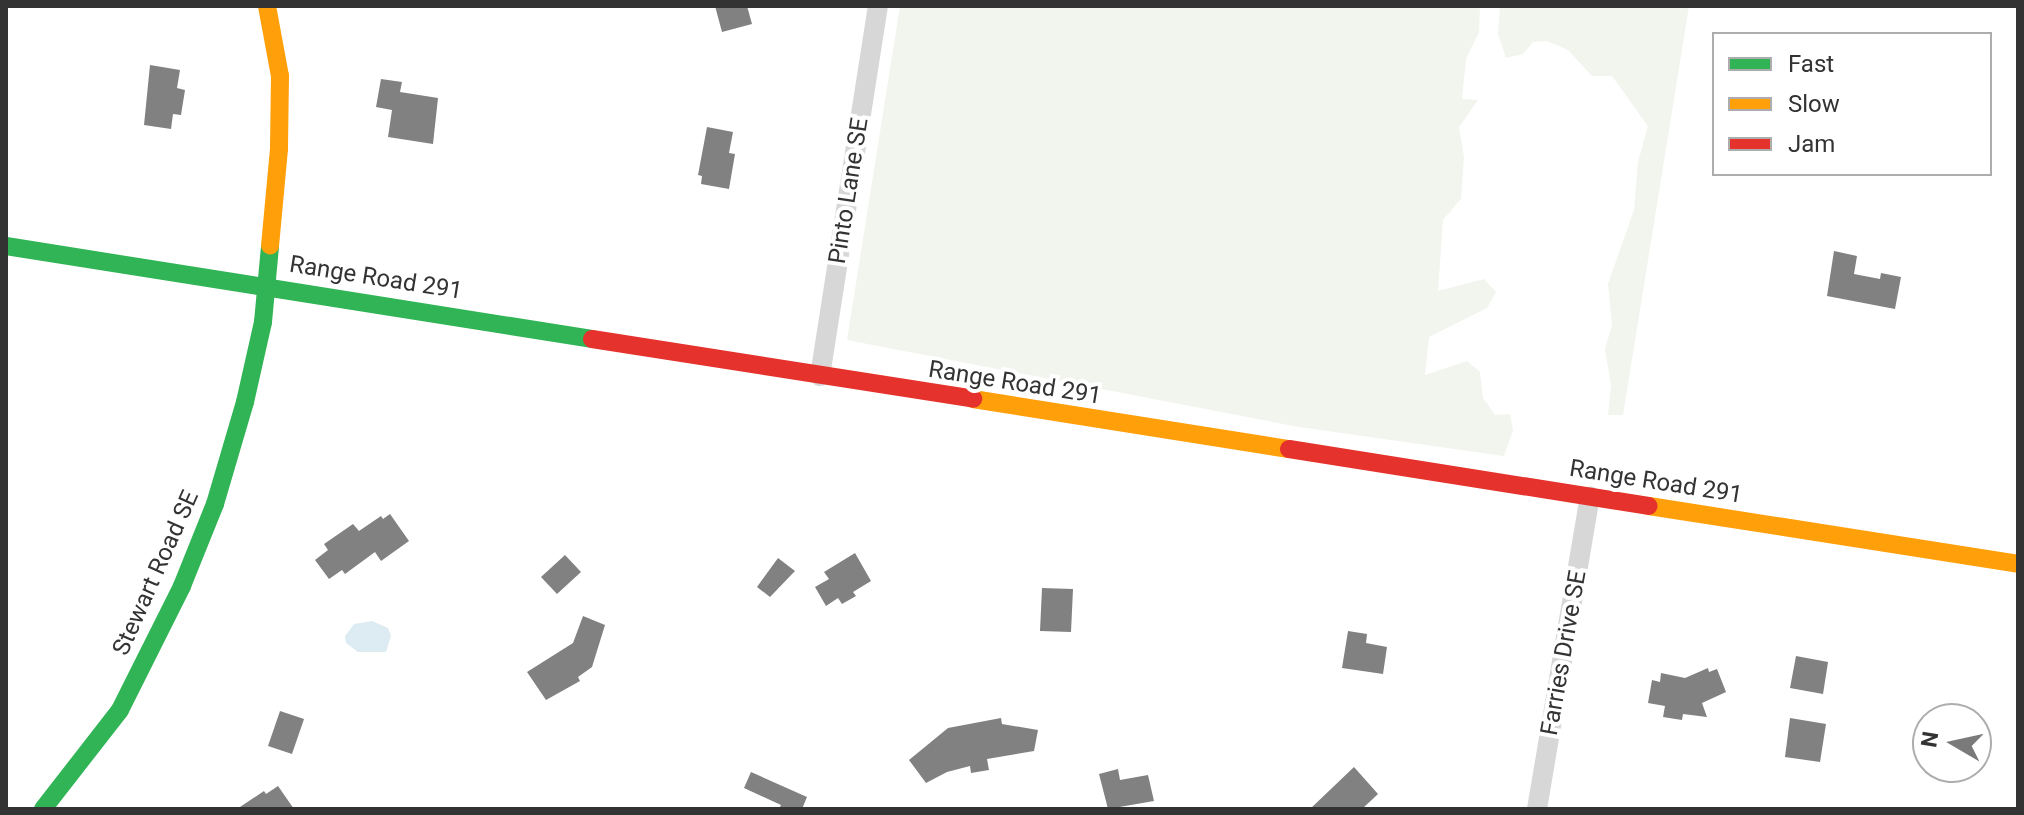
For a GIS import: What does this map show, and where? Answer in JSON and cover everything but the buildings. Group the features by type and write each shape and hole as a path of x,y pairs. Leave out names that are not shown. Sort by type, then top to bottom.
{"street":[{"name":"Stewart Road SE","path":"43,809 120,710 182,586 215,504 245,402 263,322 279,149 280,76 267,6"},
{"name":"Pinto Lane SE","path":"820,376 878,6"},
{"name":"Range Road 291","path":"6,246 265,284 820,376 2018,564"},
{"name":"Farries Drive SE","path":"1537,809 1590,496"}],"shaded area":[{"path":"900,6 1480,6 1479,32 1466,59 1462,99 1478,100 1459,127 1464,157 1461,199 1443,220 1438,291 1484,279 1496,292 1487,308 1429,337 1425,375 1467,361 1480,372 1483,398 1495,415 1510,414 1513,430 1504,456 1299,427 847,340"},
{"path":"1500,6 1689,6 1623,415 1608,415 1611,385 1605,349 1612,325 1608,284 1634,210 1638,162 1648,126 1612,76 1592,76 1568,50 1547,41 1533,42 1523,54 1506,58 1498,34"},
{"path":"372,621 388,628 391,636 386,652 358,652 346,643 345,636 354,624"}],"traffic: fast":[{"path":"6,246 592,339"},
{"path":"43,809 120,710 182,586 215,504 245,402 263,322 270,246"}],"traffic: slow":[{"path":"267,6 280,76 279,149 270,246"},
{"path":"973,399 1289,449"},
{"path":"1649,506 2018,564"}],"traffic: jam":[{"path":"592,339 973,399"},
{"path":"1289,449 1649,506"}]}
